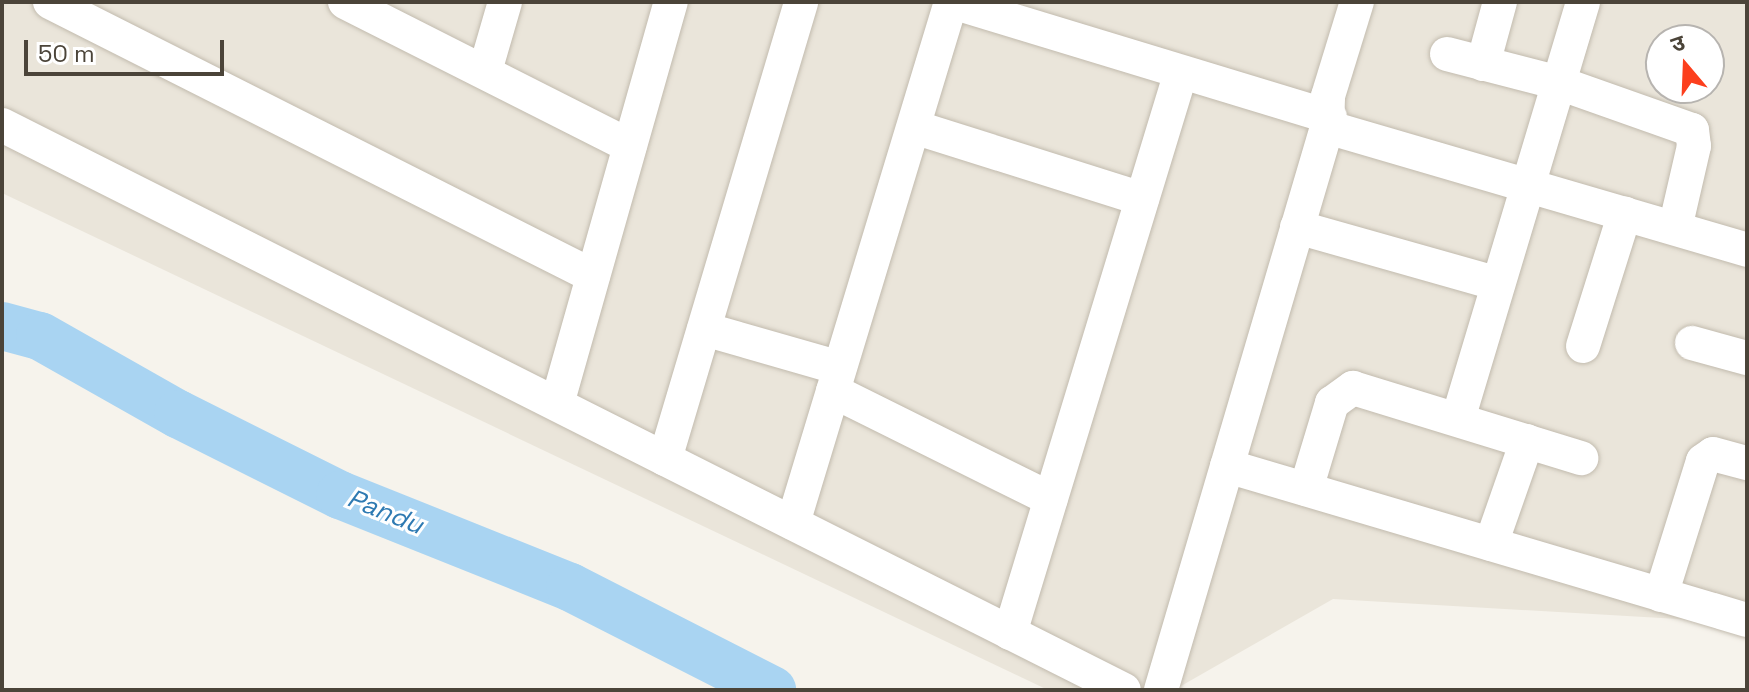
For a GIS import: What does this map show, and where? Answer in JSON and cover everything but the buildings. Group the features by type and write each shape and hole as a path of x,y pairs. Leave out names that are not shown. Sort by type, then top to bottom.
{"street":[{"path":"50,2 593,276"},
{"path":"345,2 630,146"},
{"path":"485,71 505,2"},
{"path":"557,404 671,2"},
{"path":"665,459 801,2"},
{"path":"793,523 952,2 1181,72 1529,185 1747,250"},
{"path":"1161,690 1328,122 1328,96 1357,2"},
{"path":"1328,122 1343,105 1376,2"},
{"path":"1483,64 1500,2"},
{"path":"1458,419 1583,2"},
{"path":"1447,54 1559,83 1692,130 1694,146 1675,228"},
{"path":"1010,633 1181,72"},
{"path":"2,125 1124,690"},
{"path":"914,127 1142,199"},
{"path":"1583,346 1625,213"},
{"path":"1297,227 1498,284"},
{"path":"704,329 837,380 1051,499"},
{"path":"1692,343 1747,358"},
{"path":"1306,489 1332,403 1341,393 1367,389 1581,458"},
{"path":"1491,544 1527,441"},
{"path":"1661,595 1703,461 1713,454 1747,463"},
{"path":"1227,466 1747,620"}],"shaded area":[{"path":"2,2 1747,2 1747,623 1333,599 1174,690 1048,690 2,193"}],"waterway":[{"name":"Pandu","path":"2,326 40,336 178,414 340,495 570,587 772,690"}]}
